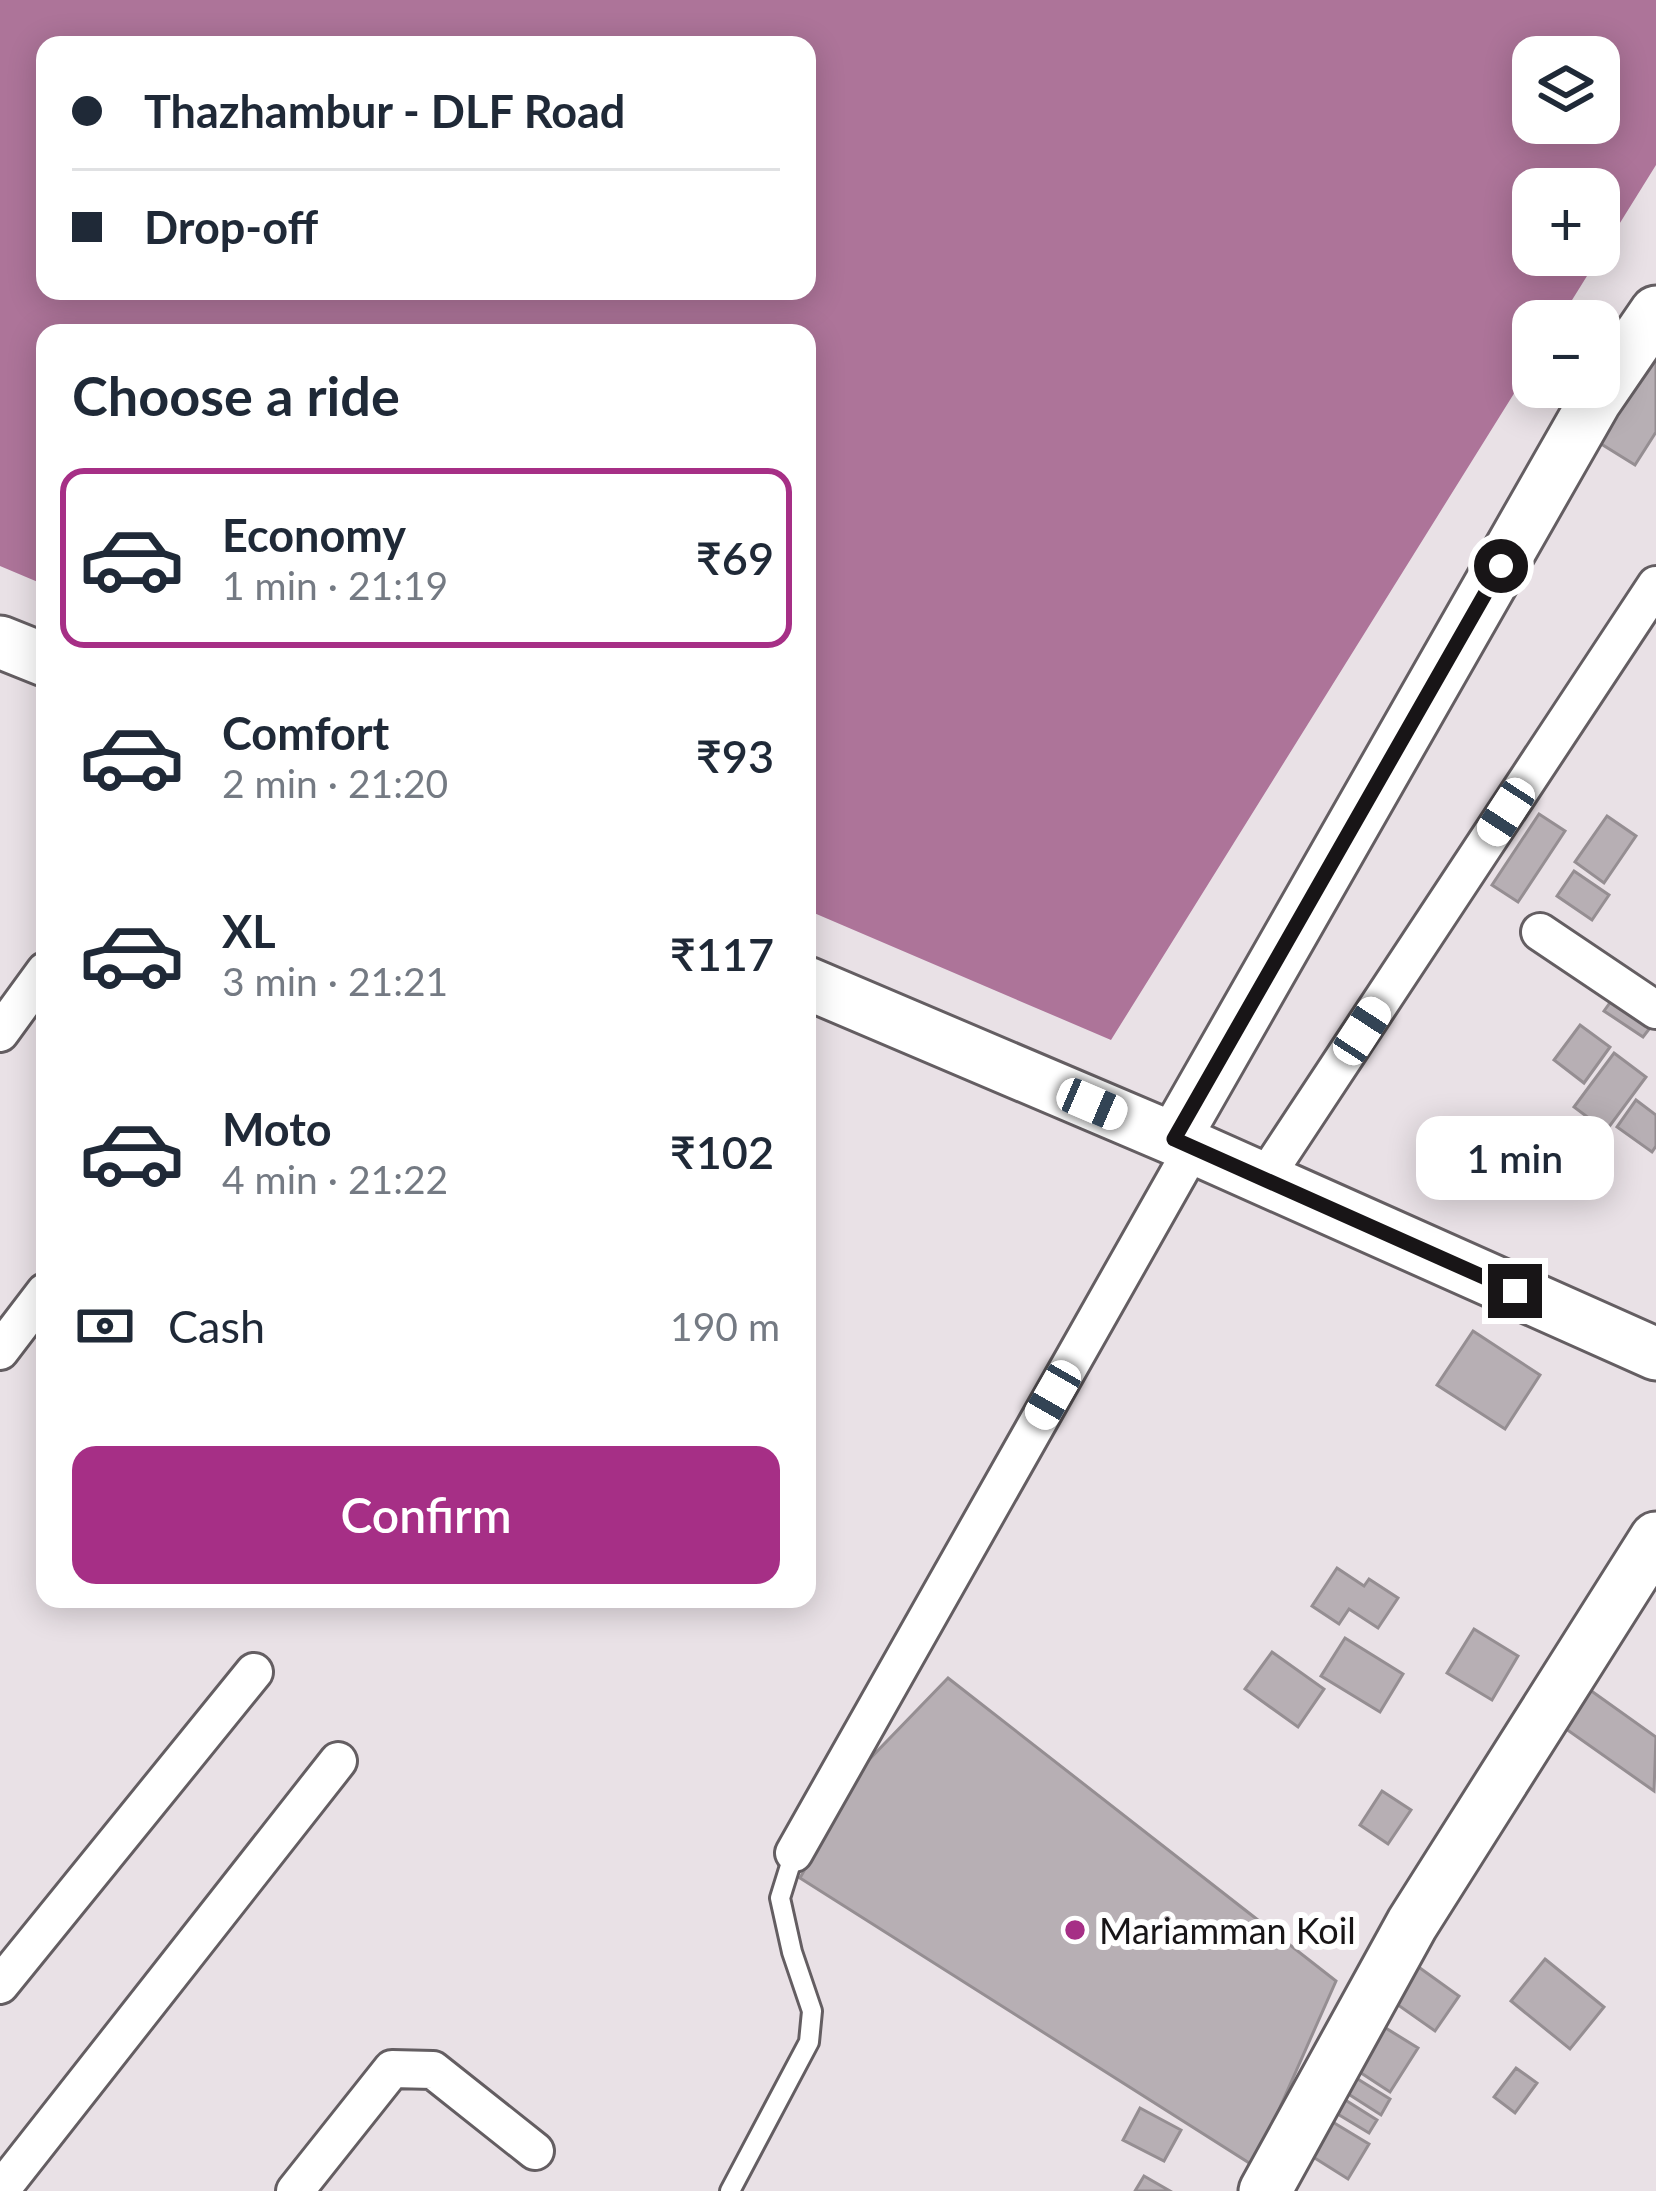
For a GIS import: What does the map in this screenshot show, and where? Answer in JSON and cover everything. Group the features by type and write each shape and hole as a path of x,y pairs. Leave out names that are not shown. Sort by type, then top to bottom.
{"street":[{"path":"794,1853 1595,401 1656,312"},
{"path":"1264,1179 1656,585"},
{"path":"0,642 36,656"},
{"path":"1540,932 1656,1010"},
{"path":"0,1033 36,983"},
{"path":"816,987 1651,1341"},
{"path":"0,1351 36,1304"},
{"path":"1265,2191 1412,1924 1656,1538"},
{"path":"6,1964 254,1672"},
{"path":"0,2191 338,1761"},
{"path":"295,2191 392,2069 433,2070 535,2151"}],"lane":[{"path":"730,2191 809,2042 812,2011 780,1898 794,1853"}],"shaded area":[{"path":"0,0 1656,0 1656,165 1620,223 1620,168 1512,168 1512,276 1587,276 1572,300 1512,300 1512,397 1111,1040 816,914 816,324 36,324 36,581 0,566"}],"building":[{"path":"1656,353 1656,432 1635,465 1598,442"},
{"path":"1539,814 1565,831 1518,902 1492,885"},
{"path":"1607,816 1636,836 1604,883 1575,862"},
{"path":"1574,871 1609,895 1592,920 1557,896"},
{"path":"1614,997 1653,1024 1643,1037 1604,1011"},
{"path":"1580,1025 1610,1047 1584,1083 1554,1060"},
{"path":"1614,1053 1646,1077 1606,1131 1574,1107"},
{"path":"1636,1100 1656,1115 1652,1152 1617,1127"},
{"path":"1473,1331 1540,1375 1505,1429 1437,1385"},
{"path":"1337,1568 1364,1586 1369,1579 1398,1598 1378,1628 1349,1609 1339,1624 1312,1606"},
{"path":"1474,1629 1518,1656 1492,1700 1447,1673"},
{"path":"1345,1638 1403,1674 1380,1712 1321,1676"},
{"path":"1272,1652 1324,1689 1298,1727 1245,1689"},
{"name":"Mariamman Koil","path":"948,1678 1336,1981 1254,2166 800,1878 860,1769"},
{"path":"1576,1680 1656,1737 1654,1791 1549,1717"},
{"path":"1382,1791 1411,1810 1388,1844 1360,1825"},
{"path":"1406,1958 1459,1996 1435,2031 1381,1993"},
{"path":"1545,1959 1604,2007 1570,2049 1511,2001"},
{"path":"1376,2022 1418,2048 1390,2092 1349,2065"},
{"path":"1516,2068 1537,2083 1515,2113 1494,2097"},
{"path":"1348,2073 1390,2099 1381,2115 1339,2088"},
{"path":"1339,2096 1377,2120 1369,2133 1331,2110"},
{"path":"1140,2108 1181,2130 1164,2161 1123,2140"},
{"path":"1331,2121 1369,2144 1348,2179 1310,2155"},
{"path":"1144,2176 1170,2191 1135,2191"}],"place":[{"name":"Mariamman Koil","path":"1075,1930"}],"route":[{"path":"1501,566 1174,1139 1515,1291"}]}
